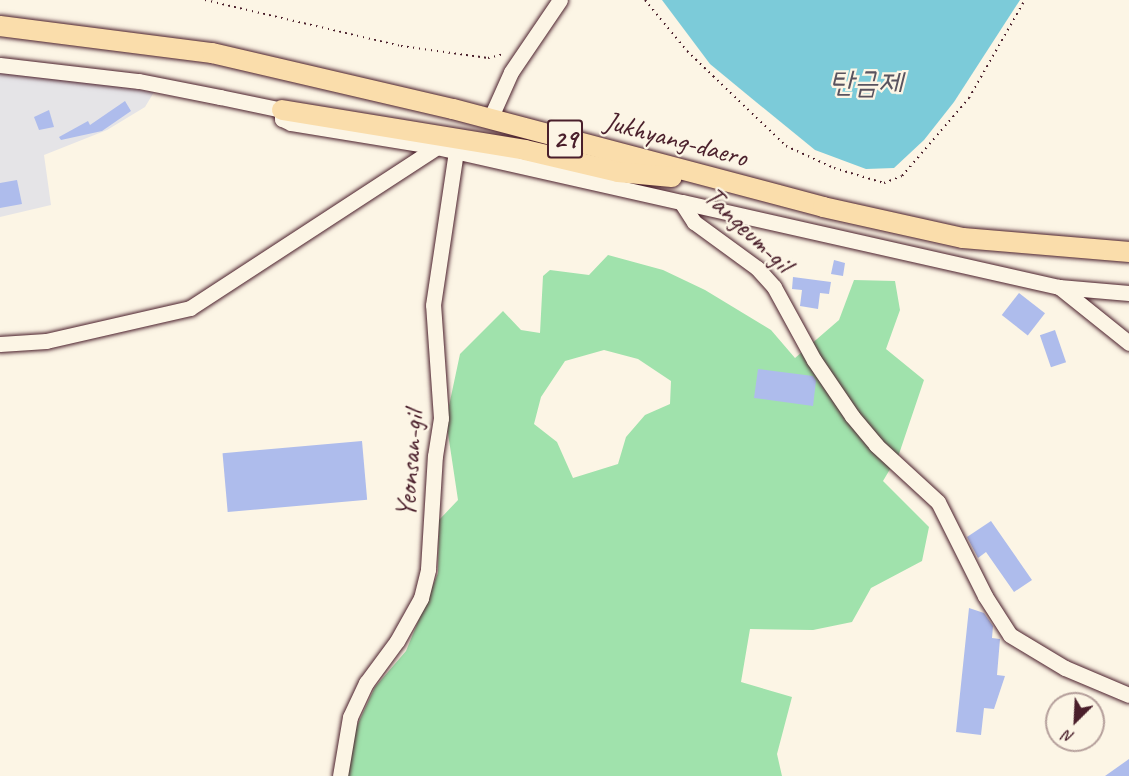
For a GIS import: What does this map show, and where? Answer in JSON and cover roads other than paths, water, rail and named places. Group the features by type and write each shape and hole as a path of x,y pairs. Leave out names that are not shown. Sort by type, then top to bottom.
{"main road":[{"name":"Jukhyang-daero","path":"0,26 212,53 490,119 731,183 963,238 1129,252"},
{"path":"282,110 457,145 618,172 731,183"}],"street":[{"path":"490,119 511,72 560,0"},
{"path":"0,65 139,81 282,110 282,119 291,123 437,147 457,145 681,201"},
{"name":"Yeonsan-gil","path":"340,776 350,717 366,683 397,641 421,598 428,569 435,456 441,418 433,305 457,145"},
{"path":"0,344 46,341 190,308 437,147"},
{"name":"Tangeum-gil","path":"681,201 1059,287 1129,342"},
{"name":"Tangeum-gil","path":"681,201 694,222 757,268 774,287 814,360 852,416 876,445 938,502 985,596 1010,635 1065,668 1129,695"},
{"path":"1059,287 1129,294"}],"water":[{"name":"탄금제","path":"662,0 1020,0 954,102 924,140 894,168 866,169 815,150 710,64"}]}
